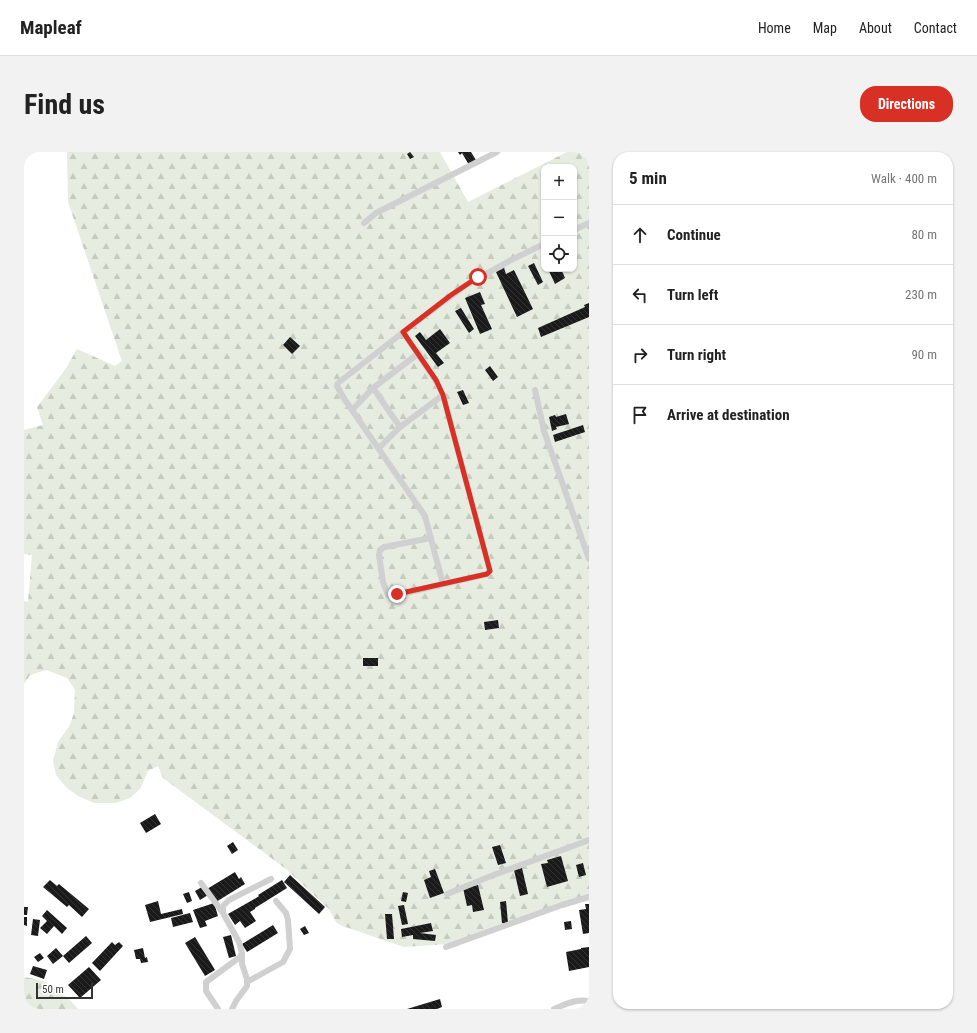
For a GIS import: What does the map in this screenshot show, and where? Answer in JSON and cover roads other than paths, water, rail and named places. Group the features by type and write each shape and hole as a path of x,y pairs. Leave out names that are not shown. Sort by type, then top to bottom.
{"street":[{"path":"364,223 376,213 497,152"},
{"path":"577,229 589,223"},
{"path":"443,584 425,516 338,389 338,383 451,295 478,277 541,246"},
{"path":"403,332 419,353 436,380 443,395 490,571 487,574 390,596 388,595 379,555 380,550 384,547 431,538"},
{"path":"352,410 373,388 419,353"},
{"path":"373,388 400,427"},
{"path":"535,390 544,431 589,559"},
{"path":"379,448 400,427 443,395"},
{"path":"447,894 589,840"},
{"path":"223,913 223,906 229,900 271,880"},
{"path":"201,883 223,913 238,942 242,955 242,964 247,982 243,993 236,1001 232,1009"},
{"path":"446,947 562,905 589,897"},
{"path":"247,982 283,962 290,949 288,920 286,913 276,901"},
{"path":"218,1009 206,991 206,982 242,955"},
{"path":"554,1009 572,1001 589,1001"}]}
